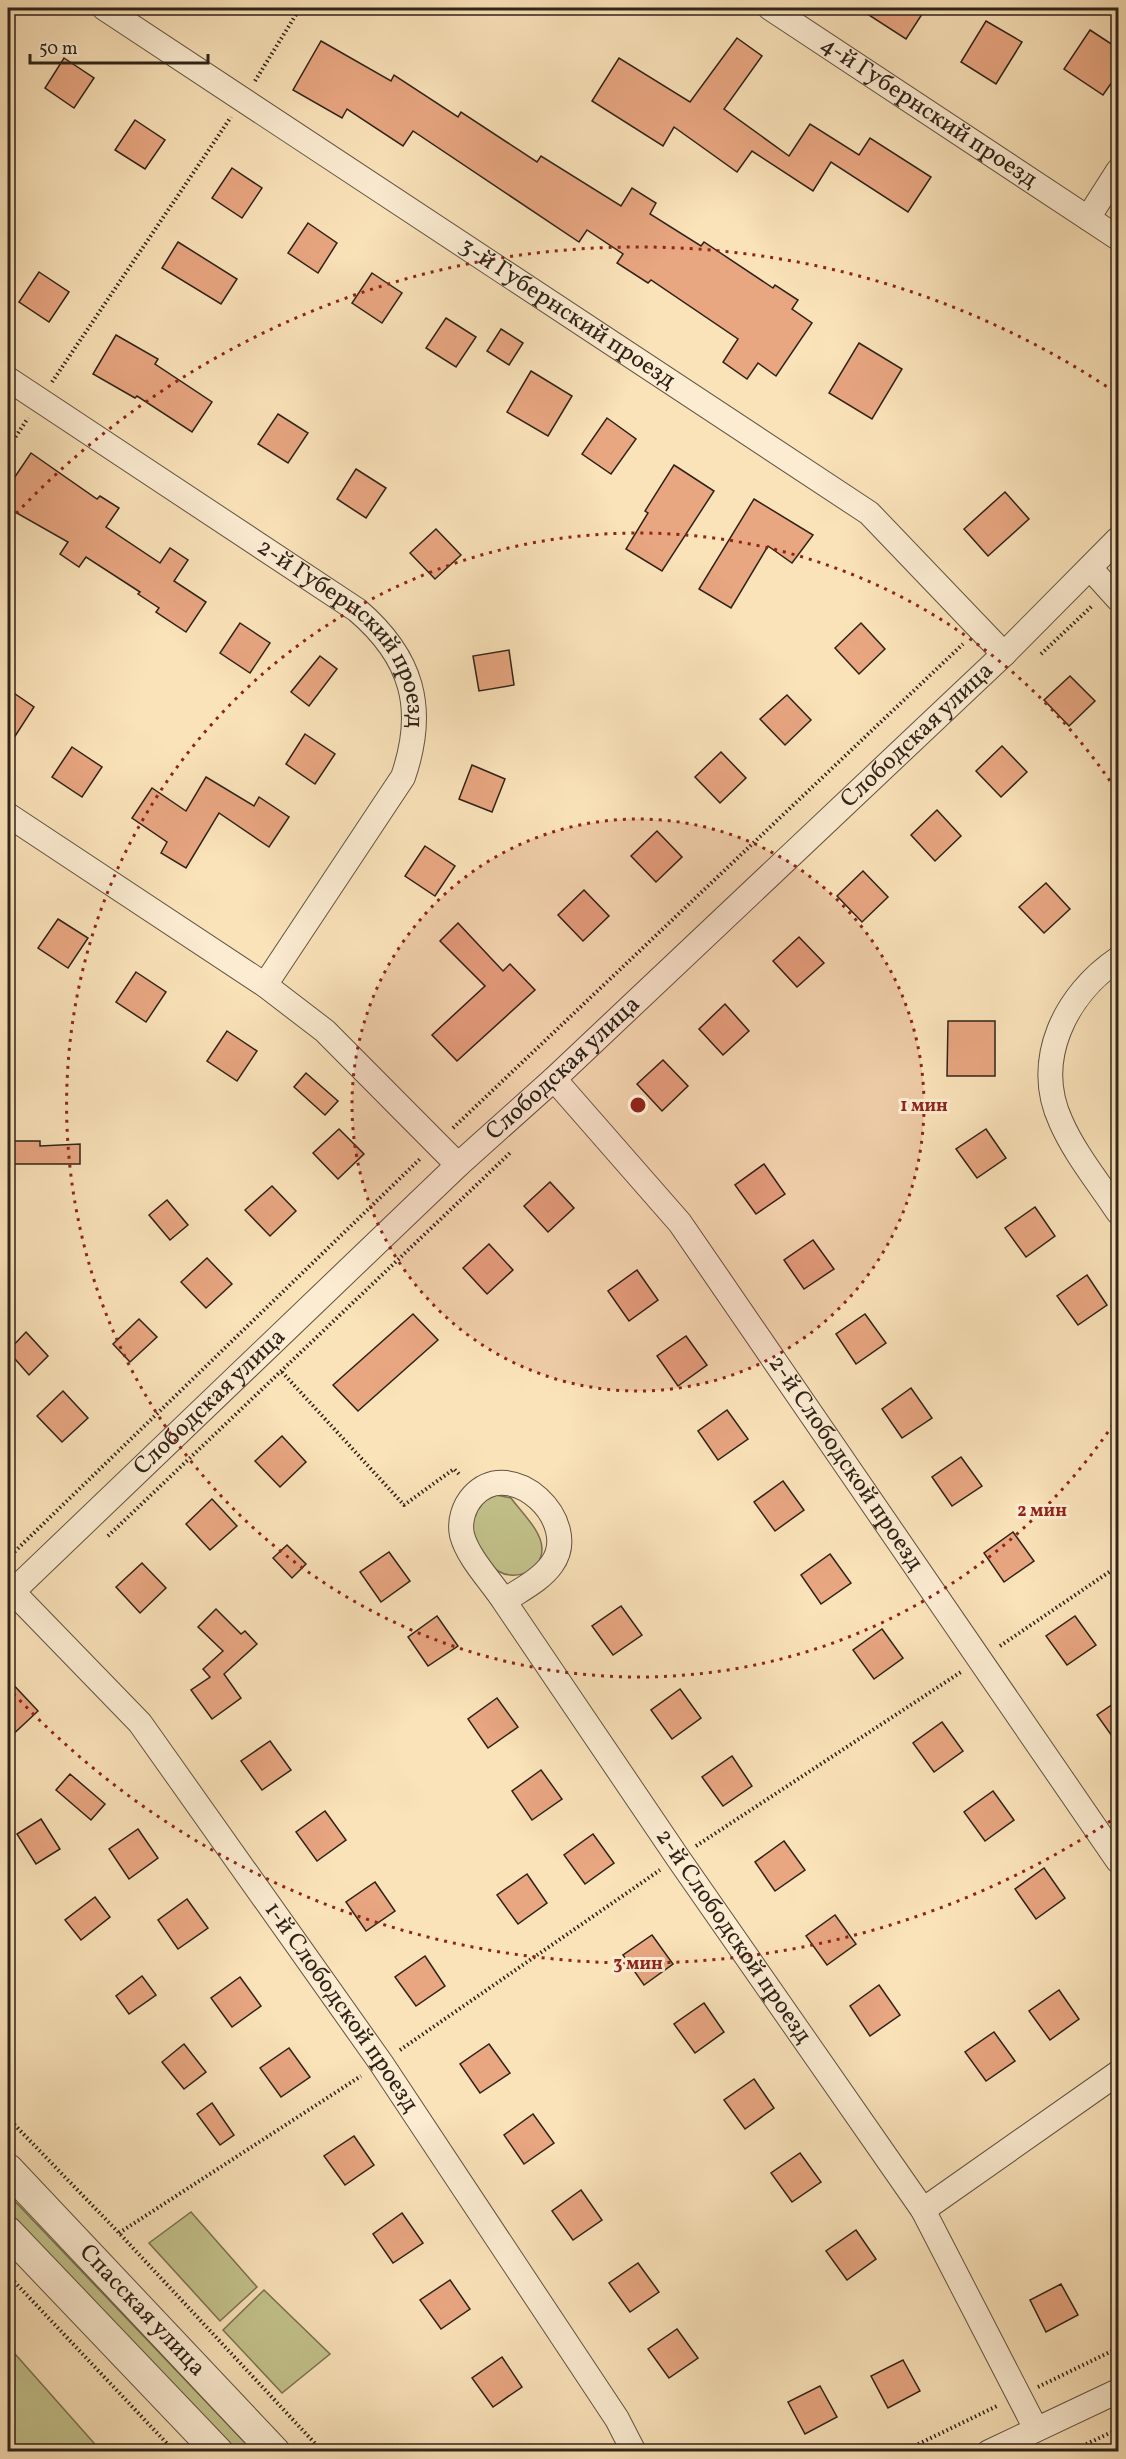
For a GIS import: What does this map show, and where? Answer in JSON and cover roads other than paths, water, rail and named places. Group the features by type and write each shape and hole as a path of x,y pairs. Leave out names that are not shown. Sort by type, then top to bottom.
{"street":[{"name":"3-й Губернский проезд","path":"104,8 869,513 1004,654"},
{"name":"4-й Губернский проезд","path":"770,8 1119,238"},
{"path":"1088,218 1119,171"},
{"name":"2-й Губернский проезд","path":"8,380 357,610 378,628 394,649 406,673 413,699 415,725 412,752 403,777 265,985"},
{"name":"Слободская улица","path":"10,1594 458,1165 554,1079 1004,654 1119,539"},
{"path":"1090,568 1119,599"},
{"path":"8,815 265,985 326,1031 458,1165"},
{"path":"1119,958 1102,969 1078,993 1061,1022 1052,1054 1051,1088 1060,1121 1119,1212"},
{"name":"2-й Слободской проезд","path":"554,1079 680,1223 1119,1861"},
{"name":"2-й Слободской проезд","path":"504,1601 542,1575 553,1563 559,1547 558,1530 538,1499 526,1488 510,1482 494,1483 478,1490 467,1502 462,1518 462,1535 469,1550 678,1858 923,2210 1036,2428"},
{"name":"1-й Слободской проезд","path":"10,1594 140,1723 381,2063 617,2419 634,2451"},
{"path":"923,2210 1119,2073"},
{"name":"Спасская улица","path":"8,2169 275,2451"},
{"name":"Спасская улица","path":"8,2232 218,2451"},
{"path":"989,2451 1119,2391"}]}
